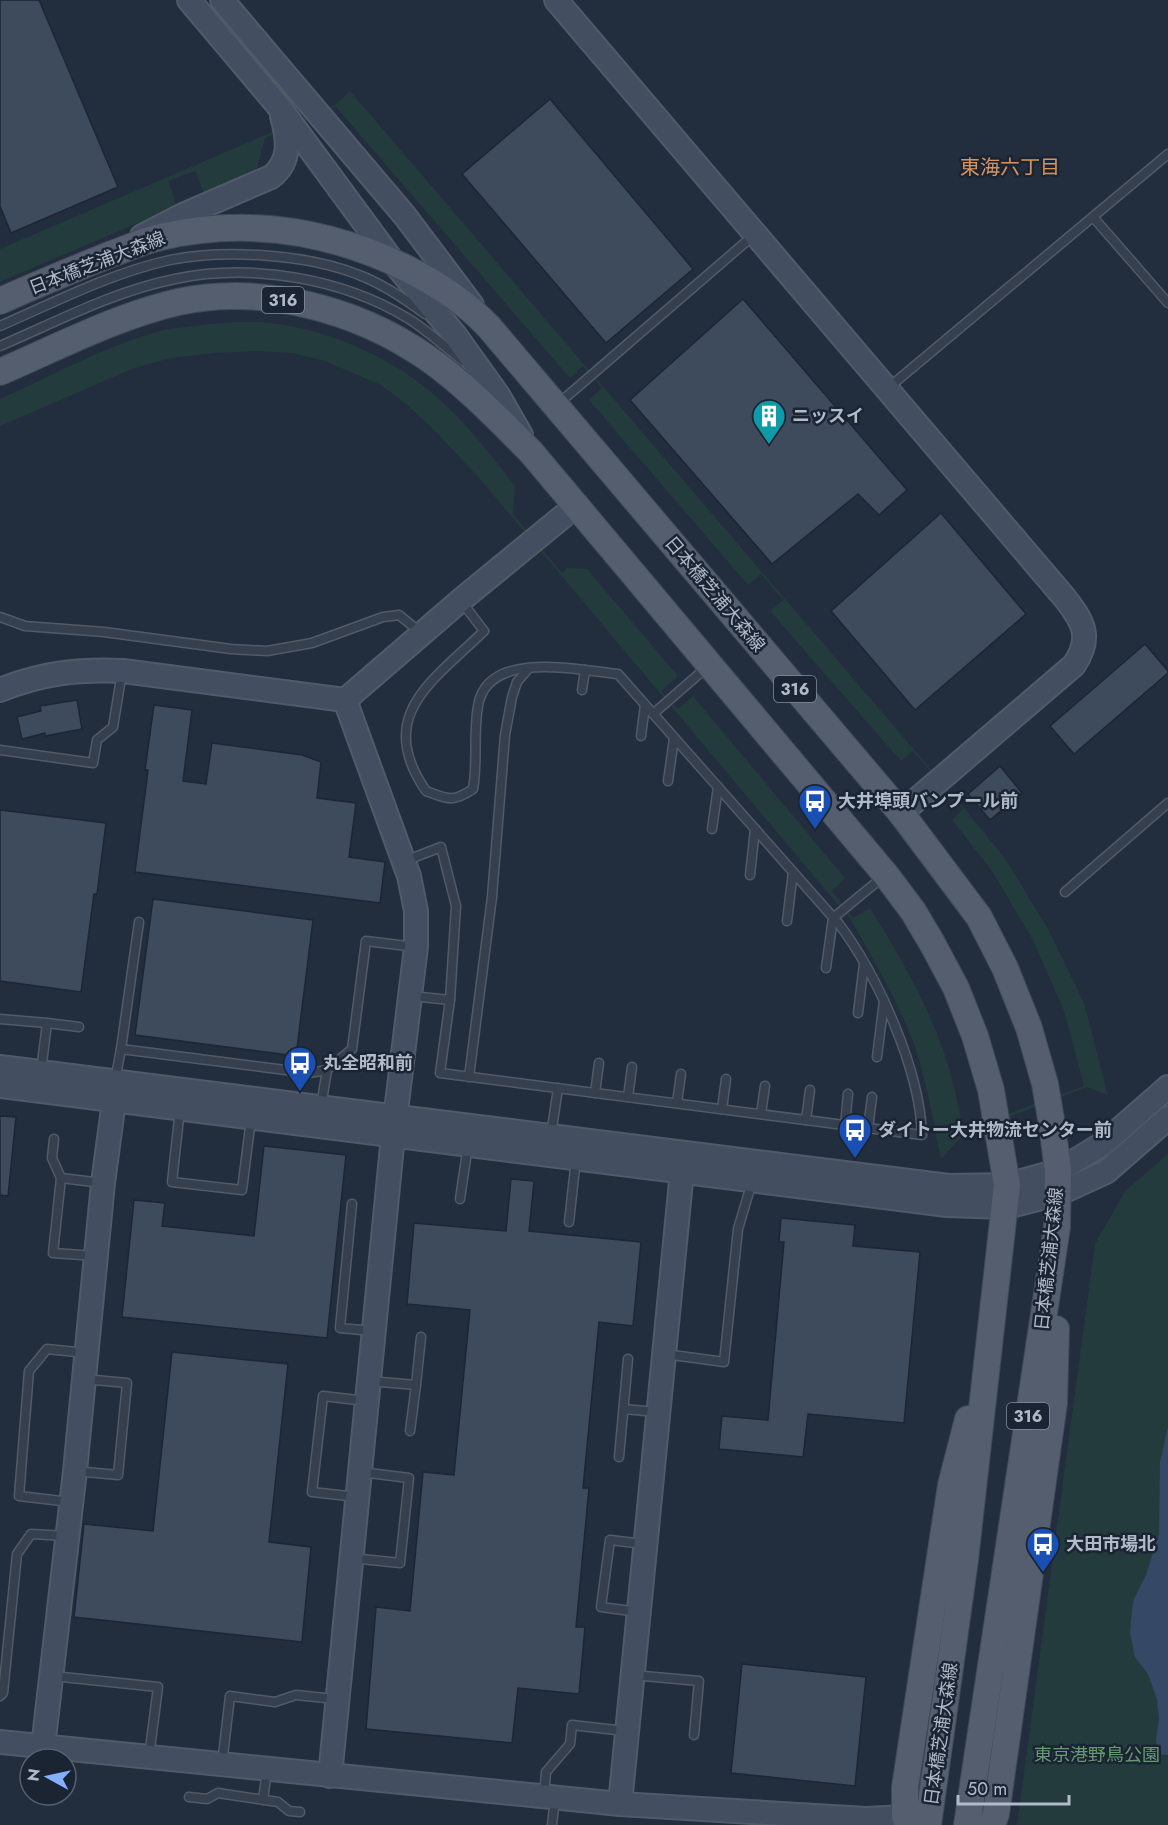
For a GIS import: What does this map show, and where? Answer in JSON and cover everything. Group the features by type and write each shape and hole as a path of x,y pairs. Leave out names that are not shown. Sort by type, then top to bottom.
{"main road":[{"name":"日本橋芝浦大森線","path":"0,301 76,268 158,237 206,229 243,227 279,229 327,237 394,263 459,298 489,327 901,813 978,917 1005,968 1029,1028 1045,1084 1058,1182 1052,1266 966,1825"},
{"name":"日本橋芝浦大森線","path":"0,372 140,313 179,302 219,297 266,298 302,303 351,318 386,334 426,357 484,405 531,452 886,874 913,911 956,988 975,1036 991,1090 1006,1196 965,1560 914,1822"},
{"path":"995,1821 1054,1402 1056,1309 1052,1266"},
{"path":"914,1822 904,1789 951,1485 992,1320"}],"street":[{"path":"189,0 280,108 394,263 455,335 498,395 531,452"},
{"path":"222,0 405,216 489,327"},
{"path":"556,0 1078,615 1084,628 1085,641 1082,653 1074,665 901,813"},
{"path":"76,268 183,215 271,177 279,171 287,152 288,137 280,108"},
{"path":"0,690 22,681 54,673 86,669 123,671 345,700 461,600 577,505"},
{"path":"330,1776 394,1126 417,947 417,911 404,861 345,700"},
{"path":"0,1066 41,1072 180,1109 251,1118 552,1135 949,1186 1006,1196"},
{"path":"0,1086 114,1091 321,1107 468,1145 946,1205 1006,1196 1106,1172 1168,1118"},
{"path":"1058,1182 1168,1087"},
{"path":"0,1742 43,1747 75,1471 114,1091"},
{"path":"620,1804 682,1171"},
{"path":"78,1751 620,1804 847,1822 866,1820 914,1822"}],"lane":[{"path":"887,389 1168,154"},
{"path":"1093,217 1168,303"},
{"path":"555,406 755,234"},
{"path":"0,326 117,277 171,260 216,255 269,255 311,261 356,273 396,294 455,335"},
{"path":"0,346 132,291 175,279 218,274 268,274 307,280 350,291 387,308 410,320 483,375"},
{"path":"404,861 441,847 456,906 450,1000 440,1073 922,1135 922,1121 911,1075 884,1001 851,941 618,674 548,667 504,672 484,688 478,702 476,771 473,789 459,798 447,799 426,791 408,759 404,736 409,714 422,690 484,631 461,600"},
{"path":"0,617 25,626 104,632 231,649 267,651 312,643 383,617 399,615 422,634"},
{"path":"653,714 711,665"},
{"path":"470,1077 492,897 505,735 517,682 529,668"},
{"path":"582,690 585,670"},
{"path":"0,750 93,763 97,740 113,727 123,671"},
{"path":"641,736 645,705"},
{"path":"668,781 674,738"},
{"path":"712,829 718,787"},
{"path":"1065,892 1168,803"},
{"path":"750,875 755,829"},
{"path":"787,921 793,872"},
{"path":"826,968 833,918 886,874"},
{"path":"114,1091 139,922"},
{"path":"121,1049 309,1073 327,1070 352,1049 366,941 417,947"},
{"path":"858,1013 864,963"},
{"path":"410,996 450,1000"},
{"path":"877,1057 884,1001"},
{"path":"0,1019 79,1027"},
{"path":"41,1072 47,1023"},
{"path":"595,1093 599,1063"},
{"path":"628,1097 632,1067"},
{"path":"321,1107 327,1070"},
{"path":"677,1103 681,1074"},
{"path":"722,1109 726,1079"},
{"path":"761,1114 765,1086"},
{"path":"552,1135 558,1088"},
{"path":"806,1120 810,1090"},
{"path":"845,1125 848,1094"},
{"path":"868,1128 872,1097"},
{"path":"180,1109 172,1182 242,1190 251,1118"},
{"path":"54,1139 52,1158 61,1178 53,1253 96,1256"},
{"path":"460,1199 468,1145"},
{"path":"569,1222 576,1158"},
{"path":"61,1178 103,1183"},
{"path":"664,1354 724,1362 738,1229 753,1180"},
{"path":"352,1204 340,1328 374,1331"},
{"path":"410,1431 421,1337"},
{"path":"71,1502 19,1496 29,1371 47,1349 86,1353"},
{"path":"619,1457 628,1359"},
{"path":"75,1471 118,1475 126,1395 127,1383 83,1379"},
{"path":"358,1497 312,1492 323,1396 416,1385"},
{"path":"624,1409 658,1412"},
{"path":"352,1558 400,1563 409,1478 360,1472"},
{"path":"0,1696 3,1693 17,1554 31,1534 67,1536"},
{"path":"639,1612 601,1607 609,1539 645,1544"},
{"path":"632,1675 699,1681 694,1735"},
{"path":"52,1676 158,1687 149,1758"},
{"path":"222,1765 230,1696 275,1702 296,1695 338,1699"},
{"path":"552,1825 546,1772 570,1744 572,1725 627,1731"},
{"path":"263,1800 267,1770"},
{"path":"189,1797 207,1800 218,1793 278,1802 289,1811 300,1812"}],"green space":[{"path":"350,91 964,808 1006,860 1048,929 1084,1003 1108,1095 1087,1087 964,1134 941,1159 926,1088 909,1031 894,998 851,920 480,479 433,429 381,385 325,361 293,353 257,351 215,353 170,358 132,369 0,426 0,399 122,344 176,328 243,322 283,325 332,337 356,346 401,370 422,384 450,410 498,463 515,486 513,514 562,573 567,568 587,569 678,676 661,691 678,709 693,696 845,878 832,891 853,918 870,908 904,966 934,1026 951,1076 963,1130 1084,1086 1064,1011 1033,940 992,871 952,820 963,809 913,751 901,761 770,611 783,600 761,574 748,585 589,400 602,388 583,366 570,378 336,107 265,138 256,172 204,194 195,171 168,181 177,206 0,282 0,249 335,105"},
{"name":"東京港野鳥公園","path":"1168,1154 1168,1825 1017,1825 1095,1244 1125,1191"}],"water":[{"path":"1168,1427 1168,1755 1157,1754 1159,1718 1157,1700 1148,1674 1135,1657 1130,1633 1133,1601 1146,1575 1159,1534 1160,1462"}],"building":[{"path":"0,0 39,0 118,187 11,233 0,206"},
{"path":"550,99 693,269 606,343 462,174"},
{"name":"ニッスイ","path":"743,299 907,490 879,515 858,494 772,564 630,400"},
{"path":"941,513 1026,614 915,710 831,611"},
{"path":"1145,644 1168,673 1074,754 1050,726"},
{"path":"77,700 82,729 45,736 45,733 22,739 17,717 41,711 40,706"},
{"path":"154,705 192,710 183,781 206,784 212,743 302,755 321,762 317,798 356,803 349,857 385,862 380,903 135,872"},
{"path":"1000,766 1022,793 990,820 968,794"},
{"path":"0,810 106,823 81,992 0,981"},
{"path":"153,899 313,920 296,1056 135,1035"},
{"path":"0,1116 16,1117 8,1196 0,1195"},
{"path":"264,1146 346,1155 327,1338 122,1317 134,1200 165,1203 162,1226 254,1236"},
{"path":"511,1179 534,1181 529,1231 641,1242 633,1326 599,1322 583,1488 589,1488 576,1627 585,1627 579,1694 518,1688 512,1743 366,1729 376,1607 410,1611 423,1472 454,1475 470,1310 407,1304 414,1223 506,1231"},
{"path":"781,1218 855,1225 853,1246 920,1252 904,1423 808,1414 803,1457 719,1449 722,1416 768,1420 784,1242 779,1242"},
{"path":"172,1352 288,1364 269,1542 311,1547 302,1642 74,1617 84,1524 153,1531"},
{"path":"742,1664 866,1677 855,1786 731,1773"}],"place":[{"name":"ニッスイ","path":"769,445"},
{"name":"大井埠頭バンプール前","path":"815,830"},
{"name":"丸全昭和前","path":"300,1092"},
{"name":"ダイトー大井物流センター前","path":"855,1159"},
{"name":"大田市場北","path":"1043,1573"}],"district":[{"name":"東海六丁目","path":"1010,167"}]}
